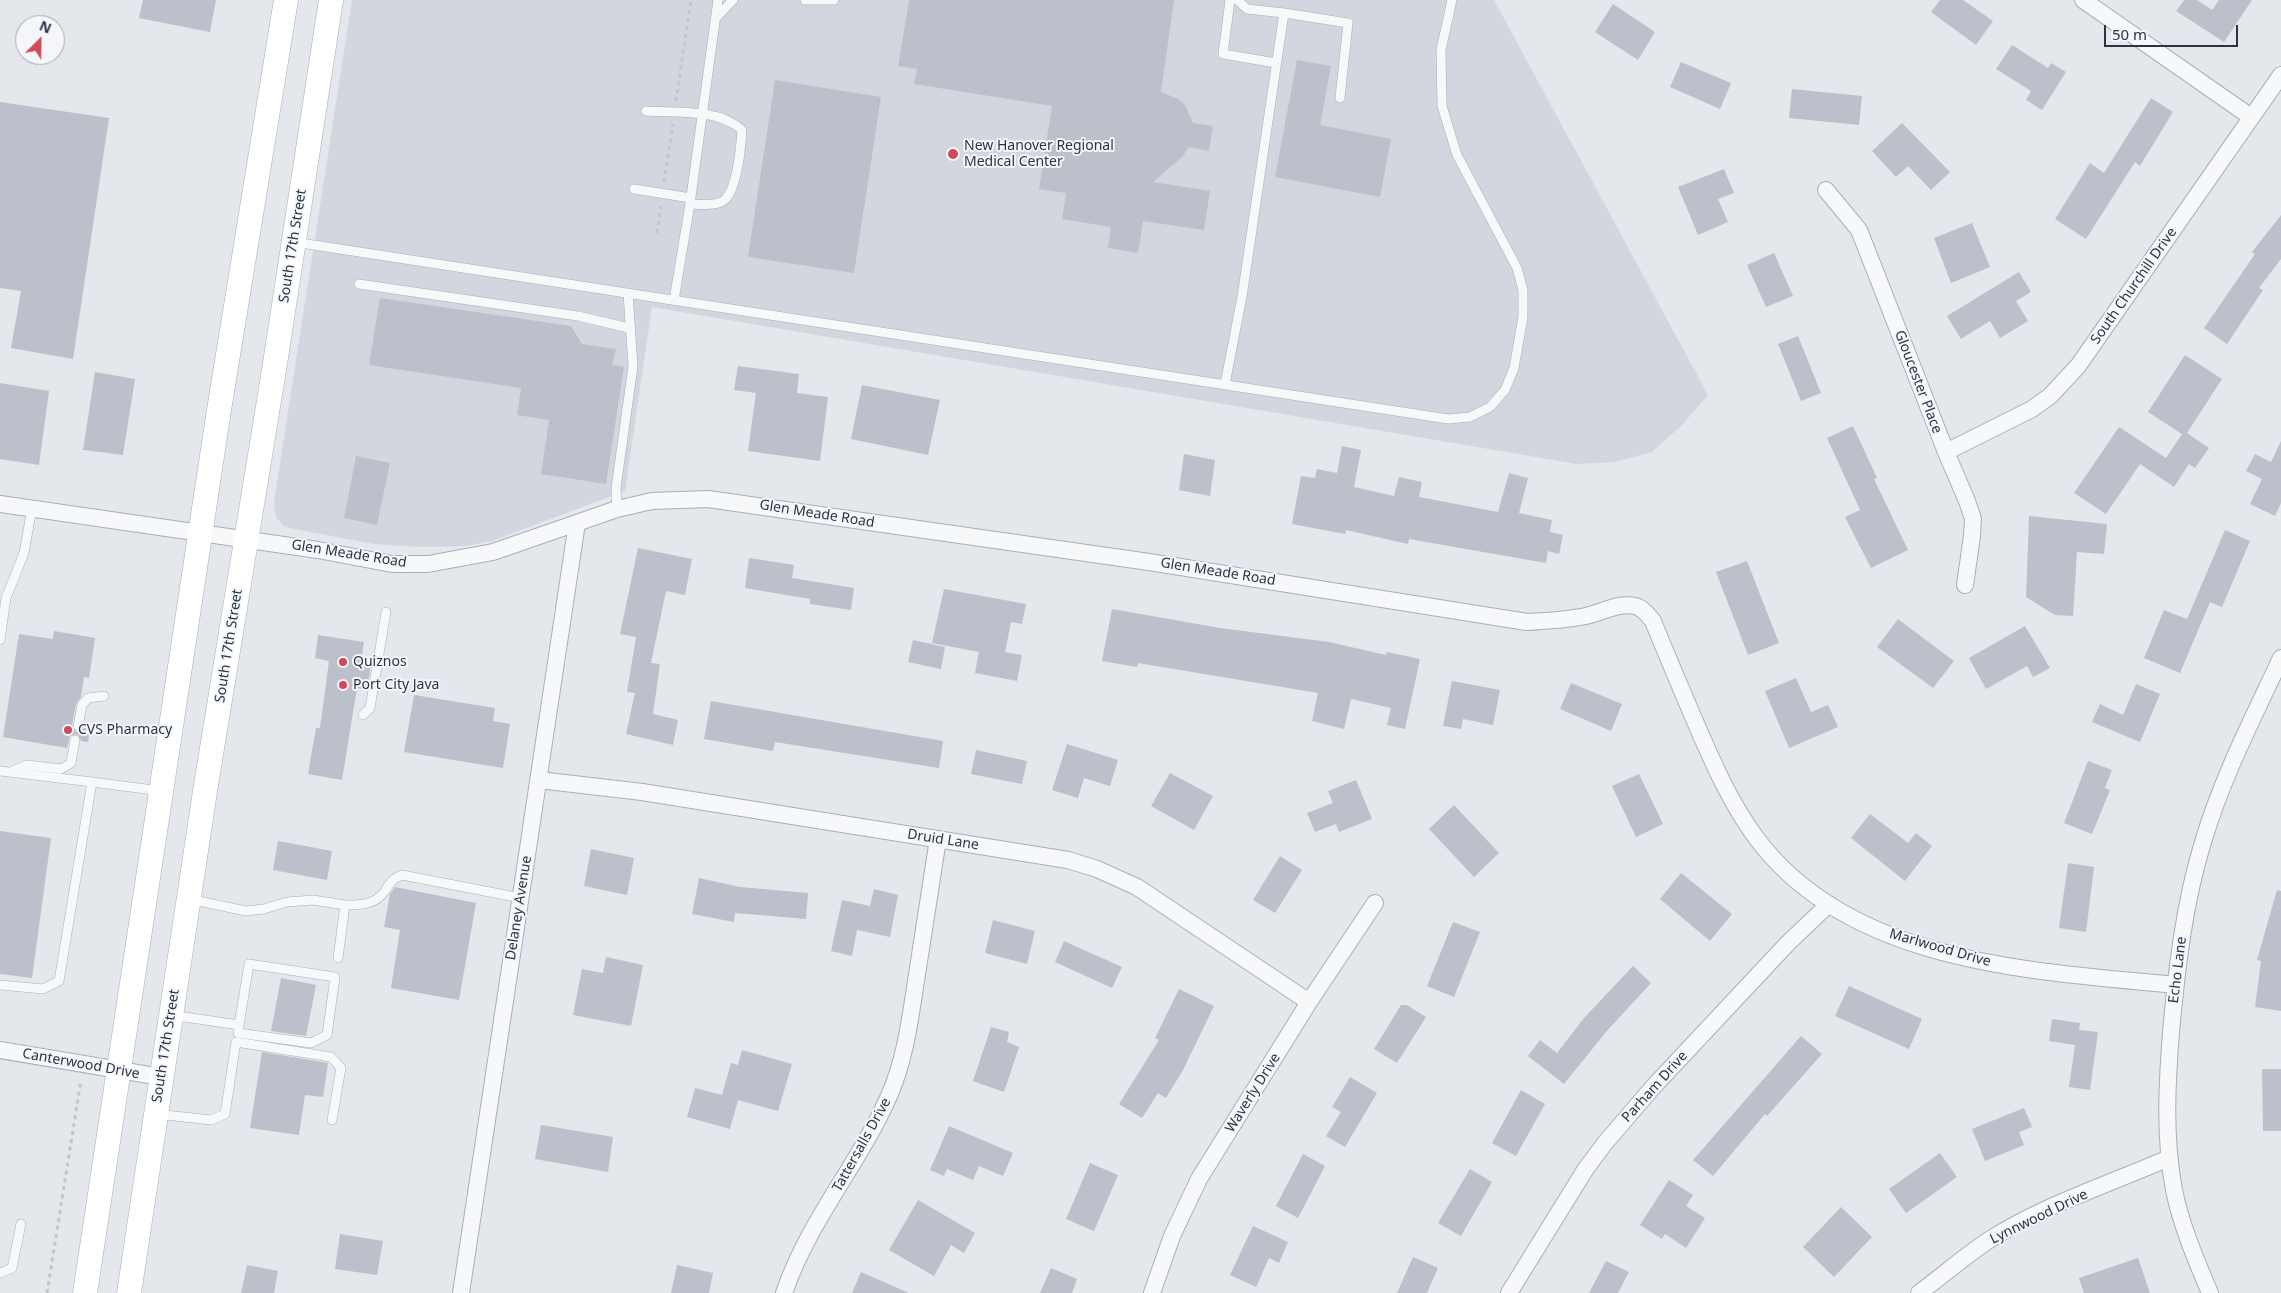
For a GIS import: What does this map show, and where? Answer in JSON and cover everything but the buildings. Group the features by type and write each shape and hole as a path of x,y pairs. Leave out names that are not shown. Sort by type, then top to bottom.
{"main road":[{"path":"85,1293 201,532 286,0"},
{"name":"South 17th Street","path":"129,1293 161,1077 331,0"}],"street":[{"path":"2083,0 2252,117"},
{"name":"South Churchill Drive","path":"1946,452 2032,409 2050,396 2078,366 2281,75"},
{"name":"Gloucester Place","path":"1826,190 1859,230 1946,452 1968,501 1973,519 1965,585"},
{"name":"Glen Meade Road","path":"0,504 201,532 392,564 428,564 493,552 617,509 652,501 685,499 742,503 978,539 1149,562 1527,622 1555,621 1587,616 1624,605 1639,607"},
{"name":"Delaney Avenue","path":"461,1293 577,523"},
{"name":"Marlwood Drive","path":"1639,607 1652,621 1722,785 1756,838 1772,857 1801,884 1828,904 1886,933 1930,948 1987,962 2042,971 2175,984"},
{"name":"Echo Lane","path":"2210,1293 2188,1237 2175,1192 2169,1158 2166,1091 2175,984 2186,916 2203,842 2227,775 2281,658"},
{"name":"Druid Lane","path":"539,780 642,792 1068,860 1097,869 1137,888 1309,1002"},
{"name":"Tattersalls Drive","path":"784,1293 792,1269 808,1237 857,1157 890,1094 905,1049 938,839"},
{"name":"Waverly Drive","path":"1152,1293 1172,1236 1199,1179 1309,1002 1375,902"},
{"name":"Parham Drive","path":"1509,1293 1585,1170 1605,1143 1674,1065 1788,943 1828,904"},
{"name":"Canterwood Drive","path":"0,1050 161,1077"},
{"name":"Lynnwood Drive","path":"1919,1293 1988,1241 2013,1226 2169,1158"}],"lane":[{"path":"674,300 691,201 718,0"},
{"path":"716,18 733,0"},
{"path":"805,0 834,0"},
{"path":"1230,0 1222,54 1276,63"},
{"path":"1237,0 1247,8 1348,23 1340,98"},
{"path":"294,242 1448,419 1470,417 1490,407 1505,390 1511,379 1524,317 1524,290 1517,268 1457,155 1442,106 1441,50 1452,0"},
{"path":"1225,384 1242,297 1284,13"},
{"path":"634,189 691,201 721,203 732,192 742,138 742,130 724,119 702,114 646,111"},
{"path":"359,284 578,316 629,328"},
{"path":"617,509 616,488 633,366 628,294"},
{"path":"0,640 6,598 24,553 32,508"},
{"path":"363,715 370,708 386,612"},
{"path":"78,726 82,706 88,698 104,696"},
{"path":"10,772 27,765 61,769 71,763 75,740"},
{"path":"0,771 161,792"},
{"path":"0,985 43,989 59,981 92,782"},
{"path":"189,899 246,911 264,909 286,902 313,900 345,905 363,905 375,901 393,878 402,875 520,898"},
{"path":"338,958 345,905"},
{"path":"249,964 335,977 327,1034 311,1043 238,1033 239,1025 249,964"},
{"path":"171,1015 239,1025"},
{"path":"156,1114 211,1120 225,1114 236,1042 331,1057 341,1068 332,1120"},
{"path":"0,1273 12,1268 21,1224"}],"path":[{"path":"47,1293 81,1080"}],"shaded area":[{"name":"New Hanover Regional Medical Center","path":"352,0 1494,0 1708,395 1682,425 1652,452 1615,462 1577,464 652,307 625,491 492,541 464,546 420,547 374,544 284,527 276,517 274,502"}],"place":[{"name":"New Hanover Regional Medical Center","path":"953,154"},
{"name":"Quiznos","path":"343,662"},
{"name":"Port City Java","path":"343,685"},
{"name":"CVS Pharmacy","path":"68,730"}]}
